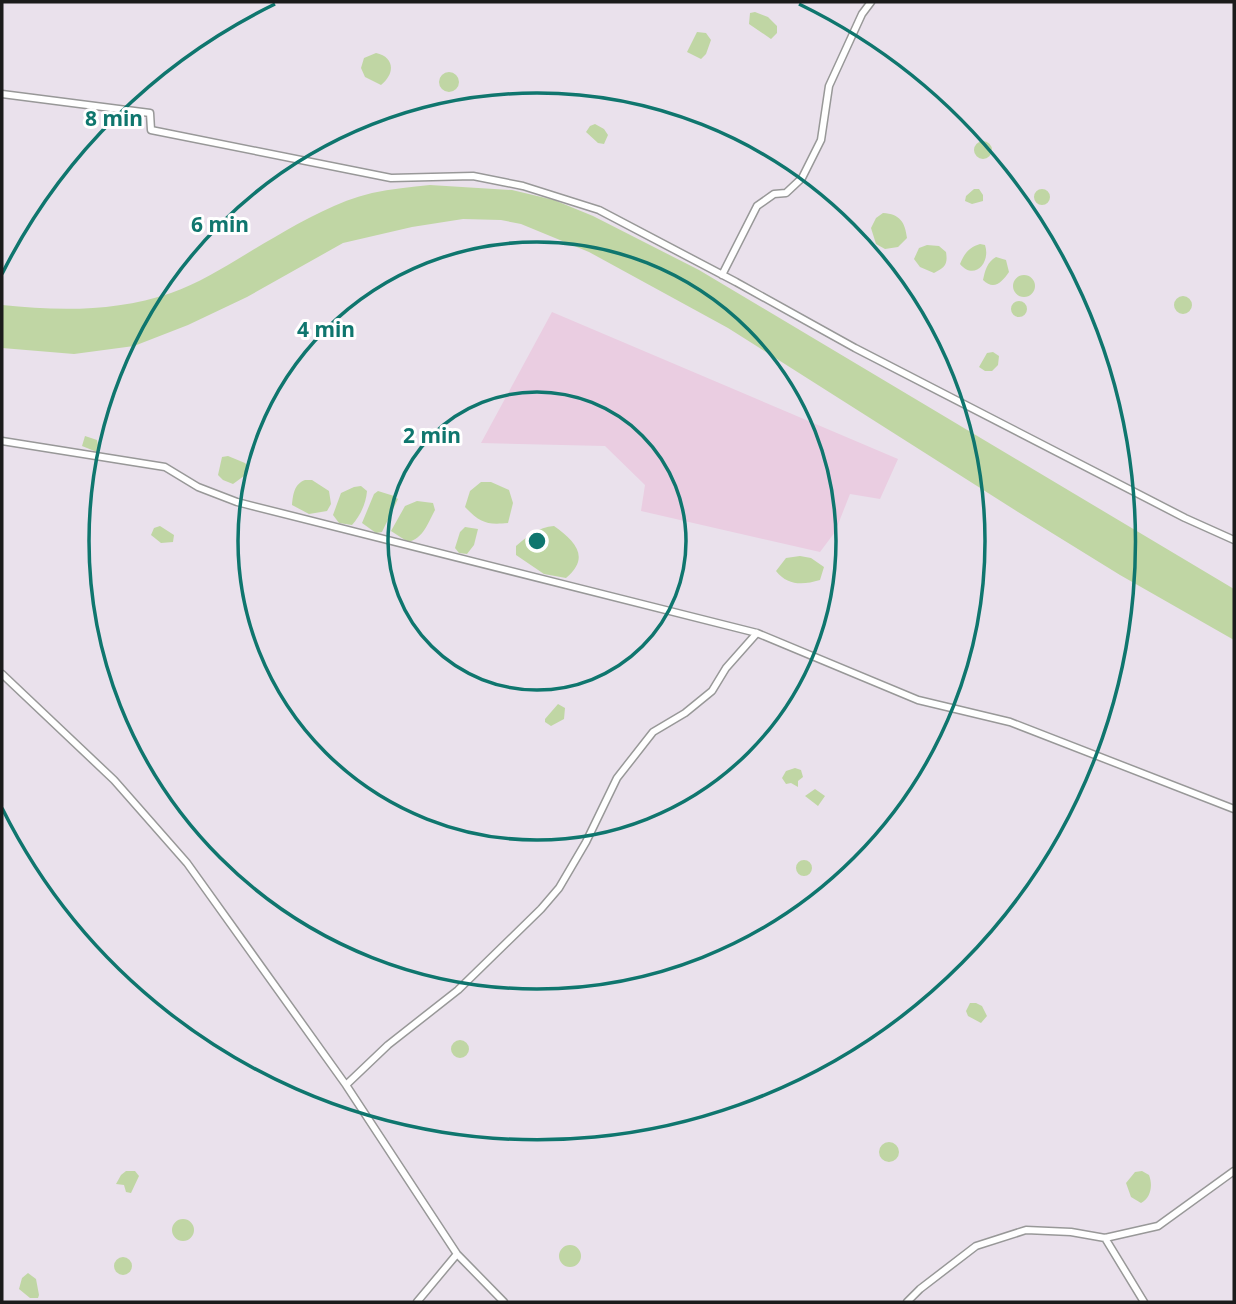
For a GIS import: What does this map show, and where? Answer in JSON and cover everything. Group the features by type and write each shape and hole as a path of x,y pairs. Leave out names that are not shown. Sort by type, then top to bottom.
{"street":[{"path":"722,275 757,205 774,194 786,193 802,178 821,140 829,86 862,14 871,2"},
{"path":"2,94 150,113 151,130 391,178 473,176 523,186 599,210 855,348 1185,518 1232,539 1234,531"},
{"path":"2,441 165,467 198,487 237,502 757,633 918,700 1010,722 1234,809"},
{"path":"346,1085 388,1045 458,990 541,909 559,888 586,842 617,778 653,732 685,713 712,691 726,668 757,633"},
{"path":"2,674 114,780 187,863 346,1085 457,1254 504,1302"},
{"path":"907,1302 976,1246 1026,1230 1071,1232 1105,1238 1158,1226 1234,1171"},
{"path":"1105,1238 1144,1302"},
{"path":"417,1302 457,1254"}],"shaded area":[{"path":"750,13 768,17 777,26 777,33 771,39 749,24"},
{"path":"697,32 706,33 711,40 701,59 687,52"},
{"path":"376,53 387,58 391,66 389,76 381,85 365,77 361,68 364,58"},
{"path":"449,72 456,75 459,82 456,89 449,92 442,89 439,82 442,75"},
{"path":"595,124 608,135 604,144 598,143 586,132"},
{"path":"979,141 987,141 992,150 990,157 979,159 974,154 974,146"},
{"path":"430,185 512,190 554,200 593,216 699,270 1234,589 1234,640 1120,575 728,328 589,252 521,224 501,220 463,219 412,227 343,243 247,297 188,325 134,346 74,354 2,348 2,305 87,308 150,299 198,281 334,206 372,193"},
{"path":"974,189 979,189 983,201 972,204 965,201 966,196"},
{"path":"1042,189 1048,191 1048,203 1042,205 1036,203 1034,197 1036,191"},
{"path":"883,213 898,217 905,227 907,238 898,247 885,249 876,244 871,228 876,218"},
{"path":"980,244 985,245 986,258 980,268 971,271 965,269 960,264 963,257 970,249"},
{"path":"927,245 939,246 946,252 945,265 934,273 920,267 914,259 919,248"},
{"path":"996,257 1006,260 1009,272 1001,282 991,285 983,280 988,264"},
{"path":"1024,275 1032,278 1035,286 1032,294 1024,297 1016,294 1013,286 1016,278"},
{"path":"1183,296 1191,301 1192,305 1187,313 1183,314 1175,309 1174,305 1179,297"},
{"path":"1016,301 1022,301 1027,309 1025,315 1016,317 1011,312 1011,306"},
{"path":"552,312 898,459 880,499 850,494 835,532 820,552 641,511 645,485 605,446 481,443"},
{"path":"993,352 999,356 998,365 992,371 985,371 979,367 987,353"},
{"path":"85,436 97,440 97,452 82,446"},
{"path":"228,456 245,463 249,468 244,476 233,484 218,475 222,457"},
{"path":"305,480 312,480 329,491 331,504 327,511 309,514 292,505 296,487"},
{"path":"481,482 491,482 509,490 513,503 508,523 484,522 465,507 470,491"},
{"path":"361,486 367,491 360,514 352,525 339,523 333,515 341,493"},
{"path":"378,491 398,499 382,532 376,533 362,523 374,494"},
{"path":"417,501 433,503 435,510 418,538 408,542 391,531 405,506"},
{"path":"160,526 174,535 173,542 161,543 151,535 154,528"},
{"path":"554,526 574,544 579,556 574,570 566,578 544,574 516,555 516,546 525,539 538,530"},
{"path":"465,527 478,529 474,545 467,554 459,553 455,548 460,532"},
{"path":"786,558 811,558 824,567 820,580 808,583 791,582 776,571"},
{"path":"558,704 565,708 564,719 551,726 545,719"},
{"path":"795,768 801,770 803,777 798,781 798,787 791,783 786,784 782,778 786,771"},
{"path":"815,789 825,796 818,806 805,796"},
{"path":"804,860 812,868 804,876 796,868"},
{"path":"970,1003 982,1006 987,1016 981,1023 968,1016 966,1011"},
{"path":"460,1040 466,1043 469,1049 466,1055 460,1058 454,1055 451,1049 454,1043"},
{"path":"889,1142 896,1145 899,1152 896,1159 889,1162 882,1159 879,1152 882,1145"},
{"path":"126,1171 135,1171 139,1176 131,1193 126,1192 124,1185 116,1184"},
{"path":"1142,1171 1149,1175 1151,1187 1149,1195 1141,1203 1131,1197 1126,1183 1135,1172"},
{"path":"183,1219 193,1226 194,1230 187,1240 183,1241 173,1234 172,1230 179,1220"},
{"path":"570,1245 578,1248 581,1256 578,1264 570,1267 562,1264 559,1256 562,1248"},
{"path":"123,1257 129,1260 132,1266 129,1272 123,1275 117,1272 114,1266 117,1260"},
{"path":"28,1273 36,1279 38,1298 30,1298 19,1289 22,1278"}]}
